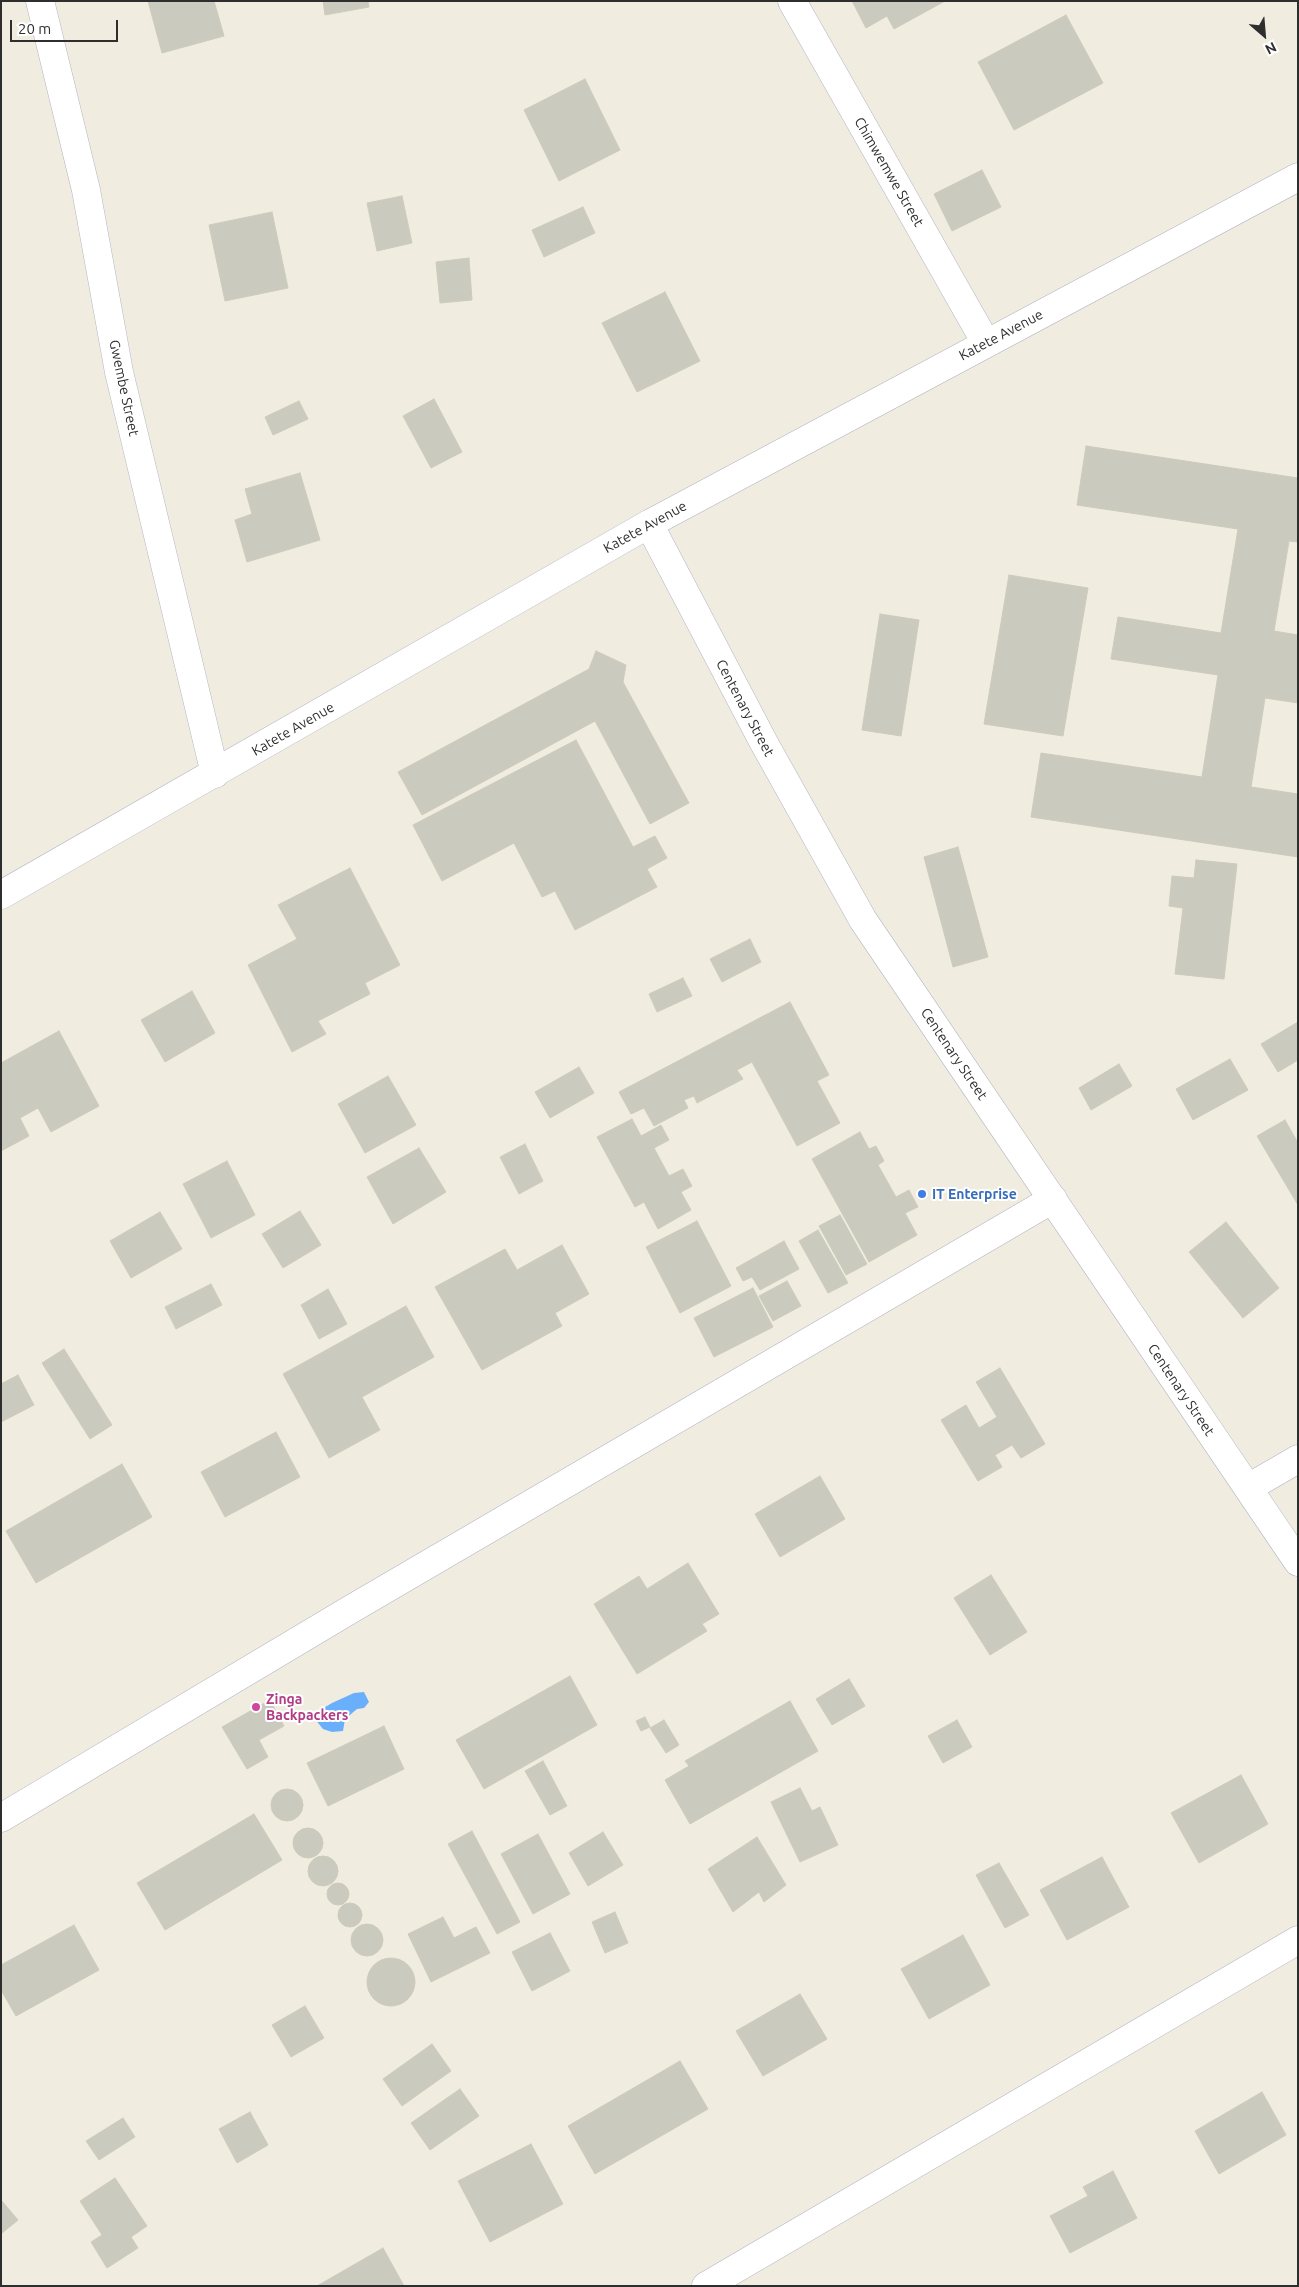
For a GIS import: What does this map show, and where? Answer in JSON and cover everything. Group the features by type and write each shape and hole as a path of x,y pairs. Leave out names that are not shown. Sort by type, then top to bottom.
{"street":[{"name":"Gwembe Street","path":"40,1 86,190 119,372 215,774"},
{"name":"Chimwemwe Street","path":"792,1 986,343"},
{"name":"Katete Avenue","path":"1,895 649,524 1298,177"},
{"name":"Centenary Street","path":"649,524 764,743 863,920 1298,1562"},
{"path":"1,1818 353,1608 1053,1199"},
{"path":"1248,1488 1298,1459"},
{"path":"706,2286 1298,1940"}],"water":[{"path":"364,1692 369,1702 364,1708 357,1709 345,1719 343,1731 332,1732 323,1729 314,1718 315,1713 332,1703 354,1693"}],"building":[{"path":"148,1 214,1 224,36 162,53"},
{"path":"323,1 368,1 369,7 325,15"},
{"path":"852,1 945,1 894,29 887,16 866,28"},
{"path":"1066,15 1103,83 1014,130 978,62"},
{"path":"585,79 620,150 559,181 524,110"},
{"path":"982,170 1001,207 952,231 934,194"},
{"path":"402,196 412,243 377,251 367,203"},
{"path":"583,207 595,233 544,257 532,230"},
{"path":"272,212 288,288 225,301 209,225"},
{"path":"469,258 472,300 440,303 436,262"},
{"path":"665,292 700,361 637,392 602,323"},
{"path":"434,399 462,452 431,468 403,416"},
{"path":"299,401 308,419 273,435 265,417"},
{"path":"1086,446 1298,478 1298,542 1289,541 1274,631 1298,635 1298,703 1265,698 1251,787 1298,794 1298,857 1031,817 1041,753 1202,777 1218,675 1111,659 1118,617 1221,633 1238,529 1077,505"},
{"path":"300,473 320,540 247,562 235,520 252,514 245,489"},
{"path":"1009,575 1088,588 1063,736 984,724"},
{"path":"880,614 919,620 901,736 862,730"},
{"path":"596,651 626,665 623,682 689,803 650,824 595,721 422,815 398,772 589,669"},
{"path":"576,740 633,847 655,836 667,858 647,869 657,887 575,930 555,891 542,897 514,843 442,881 413,825"},
{"path":"958,847 988,957 953,967 924,857"},
{"path":"1196,860 1237,864 1224,979 1175,974 1183,908 1169,906 1172,876 1194,878"},
{"path":"350,868 400,965 365,983 370,994 318,1021 326,1034 292,1052 248,965 297,939 278,905"},
{"path":"750,939 761,962 722,982 710,959"},
{"path":"683,978 692,996 657,1012 649,994"},
{"path":"192,991 215,1033 165,1062 141,1020"},
{"path":"790,1002 829,1075 817,1081 840,1123 797,1146 752,1062 737,1070 743,1079 697,1103 694,1096 684,1100 688,1108 654,1126 644,1108 631,1114 619,1092"},
{"path":"1298,1022 1298,1060 1278,1072 1261,1044"},
{"path":"59,1031 99,1106 51,1132 38,1108 20,1118 29,1136 1,1151 1,1063"},
{"path":"1230,1059 1248,1090 1193,1120 1176,1089"},
{"path":"1119,1064 1132,1086 1091,1110 1079,1088"},
{"path":"579,1067 594,1093 550,1118 535,1092"},
{"path":"388,1076 416,1125 365,1153 338,1104"},
{"path":"632,1119 641,1136 661,1125 669,1140 654,1148 669,1176 683,1169 692,1186 681,1192 691,1210 658,1229 644,1202 635,1207 597,1137"},
{"path":"1285,1120 1298,1143 1298,1205 1257,1136"},
{"path":"860,1132 869,1149 876,1146 884,1161 878,1165 896,1197 909,1190 918,1207 905,1213 917,1235 869,1262 812,1159"},
{"path":"525,1144 543,1181 519,1194 500,1157"},
{"path":"419,1148 446,1192 393,1224 367,1177"},
{"path":"227,1161 255,1215 211,1238 183,1184"},
{"path":"300,1211 321,1245 283,1268 262,1234"},
{"path":"160,1212 182,1249 131,1278 110,1241"},
{"path":"840,1215 867,1264 846,1275 819,1226"},
{"path":"697,1221 731,1286 680,1313 646,1247"},
{"path":"1226,1222 1279,1288 1243,1318 1189,1252"},
{"path":"818,1230 848,1283 828,1293 799,1241"},
{"path":"784,1241 799,1269 760,1290 752,1277 743,1281 736,1268"},
{"path":"562,1245 589,1294 555,1313 562,1326 482,1370 435,1287 505,1249 517,1270"},
{"path":"787,1281 801,1306 773,1321 759,1296"},
{"path":"211,1284 222,1305 176,1329 165,1307"},
{"path":"753,1288 773,1327 714,1357 694,1318"},
{"path":"328,1289 347,1324 319,1339 301,1305"},
{"path":"406,1306 434,1357 362,1397 380,1430 329,1458 283,1374"},
{"path":"64,1349 112,1425 90,1439 42,1363"},
{"path":"1000,1368 1045,1444 1021,1458 1012,1445 995,1455 1002,1467 978,1481 941,1420 966,1405 979,1428 997,1417 976,1382"},
{"path":"18,1375 34,1405 1,1422 1,1384"},
{"path":"276,1432 300,1477 225,1517 201,1472"},
{"path":"122,1464 152,1517 36,1583 6,1531"},
{"path":"820,1476 845,1519 780,1557 755,1514"},
{"path":"688,1563 719,1614 702,1624 707,1631 637,1674 594,1604 639,1576 647,1589"},
{"path":"991,1575 1027,1632 990,1655 954,1598"},
{"path":"570,1676 597,1725 484,1789 456,1740"},
{"path":"849,1679 865,1706 832,1725 816,1699"},
{"path":"270,1700 284,1726 259,1740 268,1757 247,1769 222,1727"},
{"path":"790,1701 818,1751 690,1824 665,1780 689,1766 685,1761"},
{"path":"645,1717 650,1727 641,1731 636,1721"},
{"path":"664,1720 679,1745 666,1753 650,1728"},
{"path":"957,1720 972,1747 943,1763 928,1736"},
{"path":"384,1726 404,1769 328,1806 307,1763"},
{"path":"543,1761 567,1806 550,1815 525,1771"},
{"path":"1241,1775 1268,1824 1199,1863 1171,1813"},
{"path":"800,1788 812,1811 820,1807 838,1845 800,1862 771,1802"},
{"path":"287,1789 293,1790 298,1794 302,1799 302,1811 298,1816 293,1820 287,1821 281,1820 276,1816 272,1811 271,1805 272,1799 276,1794 281,1790"},
{"path":"254,1814 282,1860 165,1930 137,1883"},
{"path":"308,1828 319,1832 323,1843 319,1854 308,1858 297,1854 293,1843 297,1832"},
{"path":"472,1831 520,1922 497,1934 448,1844"},
{"path":"603,1832 623,1865 588,1886 569,1853"},
{"path":"538,1834 570,1894 533,1914 501,1854"},
{"path":"757,1837 786,1885 764,1902 759,1892 733,1912 708,1869"},
{"path":"323,1856 334,1860 338,1871 334,1882 323,1886 312,1882 308,1871 312,1860"},
{"path":"1102,1857 1129,1907 1067,1940 1040,1890"},
{"path":"999,1863 1029,1915 1005,1928 976,1875"},
{"path":"338,1883 346,1886 349,1894 346,1902 338,1905 330,1902 327,1894 330,1886"},
{"path":"350,1903 359,1906 362,1915 359,1924 350,1927 341,1924 338,1915 341,1906"},
{"path":"615,1912 628,1943 605,1953 592,1922"},
{"path":"443,1917 454,1938 476,1927 490,1953 431,1982 408,1934"},
{"path":"367,1924 378,1929 383,1940 378,1951 367,1956 356,1951 351,1940 356,1929"},
{"path":"74,1925 99,1970 16,2016 1,1990 1,1965"},
{"path":"550,1933 570,1971 532,1991 512,1952"},
{"path":"963,1935 990,1985 929,2019 901,1969"},
{"path":"386,1958 396,1958 405,1962 411,1968 414,1973 414,1991 405,2002 396,2006 386,2006 377,2002 371,1996 367,1987 367,1977 371,1968 377,1962"},
{"path":"800,1994 827,2039 763,2076 736,2031"},
{"path":"305,2006 324,2038 291,2057 272,2025"},
{"path":"432,2044 451,2071 402,2106 383,2079"},
{"path":"680,2061 708,2109 595,2174 568,2126"},
{"path":"460,2089 479,2116 430,2150 411,2123"},
{"path":"1262,2092 1286,2135 1219,2174 1195,2131"},
{"path":"250,2112 268,2145 237,2163 219,2129"},
{"path":"123,2118 135,2137 99,2160 86,2141"},
{"path":"531,2144 563,2204 490,2242 458,2181"},
{"path":"1113,2171 1137,2218 1070,2253 1050,2216 1088,2196 1083,2187"},
{"path":"115,2178 147,2226 131,2237 138,2248 107,2268 91,2242 102,2235 80,2201"},
{"path":"1,2200 18,2220 1,2234"},
{"path":"383,2248 404,2286 317,2286"}],"place":[{"name":"IT Enterprise","path":"922,1194"},
{"name":"Zinga Backpackers","path":"256,1707"}]}
